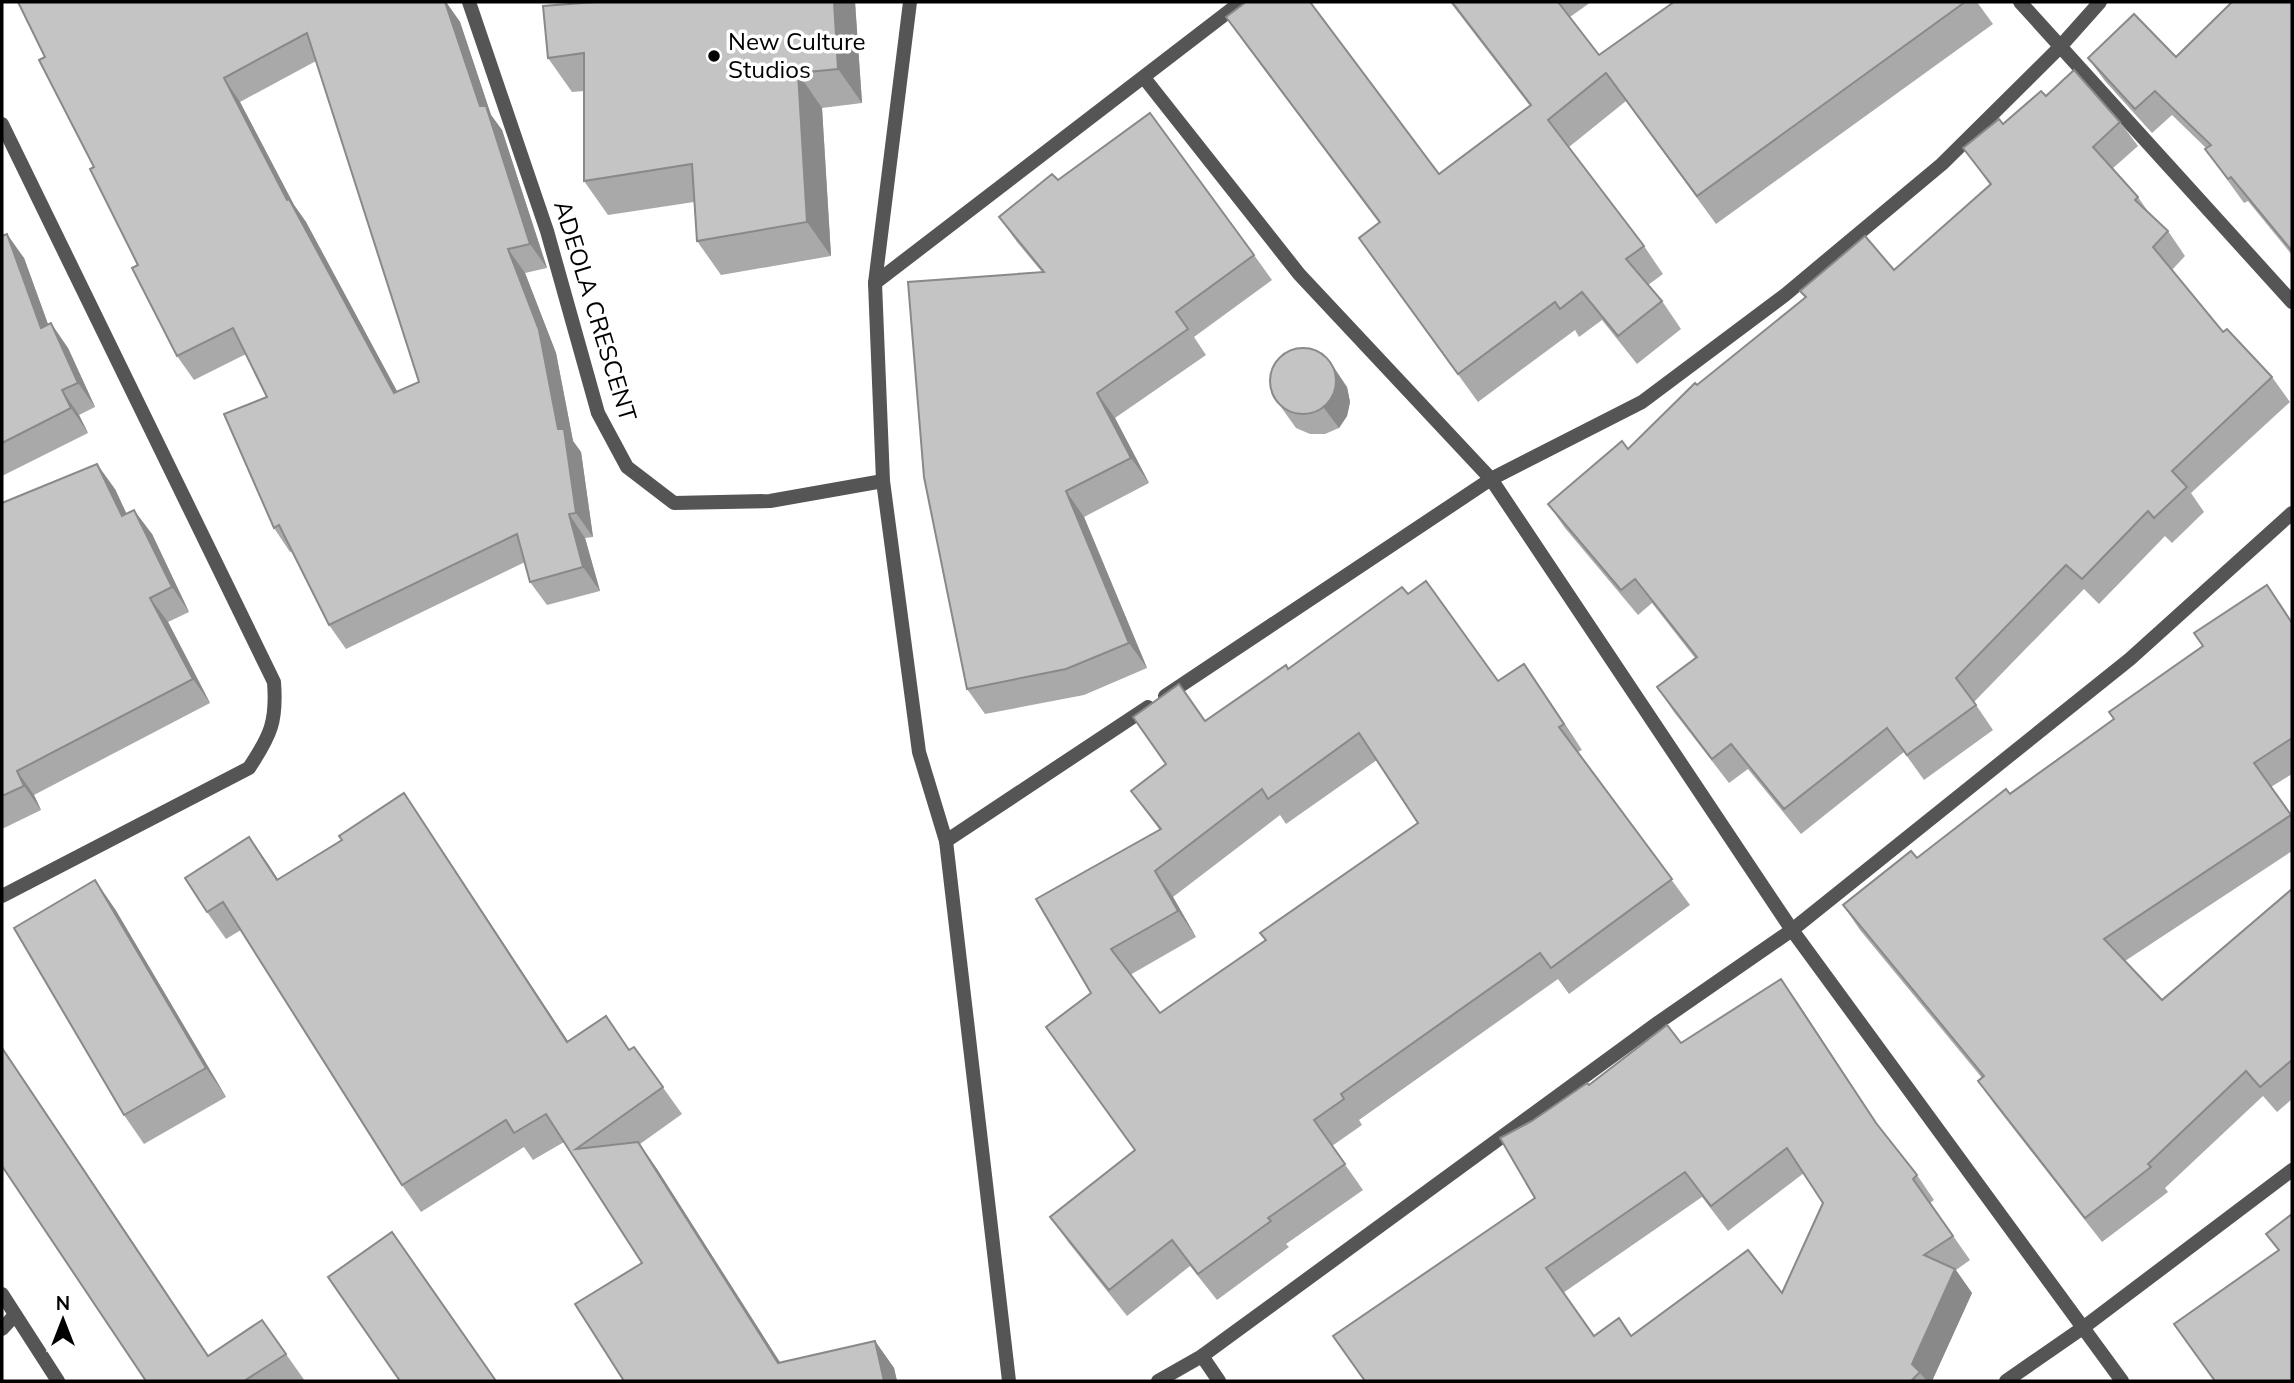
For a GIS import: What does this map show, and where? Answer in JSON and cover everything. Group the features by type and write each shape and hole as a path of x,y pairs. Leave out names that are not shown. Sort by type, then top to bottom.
{"street":[{"name":"ADEOLA CRESCENT","path":"469,2 548,231 598,413 627,467 674,503 770,501 877,482"},
{"path":"909,2 874,283 877,482 919,752 946,841 1009,1381"},
{"path":"874,283 1144,79 1241,2"},
{"path":"2020,2 2292,302"},
{"path":"946,841 1491,478 1642,402 1785,295 1942,164 2059,48 2100,2"},
{"path":"1144,79 1299,274 1491,478 1791,930 2122,1381"},
{"path":"2,124 274,682 277,712 266,743 249,768 2,896"},
{"path":"1158,1381 1202,1356 1648,1030 1791,930 2130,659 2292,513"},
{"path":"2006,1381 2084,1327 2292,1170"},
{"path":"2,1294 58,1381"},
{"path":"2,1329 15,1315"},
{"path":"1202,1356 1219,1381"}],"building":[{"path":"18,2 445,2 480,106 486,106 530,244 508,249 539,330 558,429 564,429 576,513 569,514 583,567 530,582 517,534 329,625 279,525 274,528 224,414 267,397 233,328 177,356 132,268 138,265 90,169 94,167 39,60 45,57","holes":["307,33 419,382 394,393 289,199 287,200 224,78"]},
{"path":"596,2 834,2 838,69 798,73 807,222 697,241 692,164 584,181 584,53 548,58 543,6"},
{"path":"1246,2 1310,2 1439,174 1531,105 1452,2 1558,2 1599,55 1674,2 1965,2 1697,196 1606,73 1548,120 1644,246 1626,259 1662,301 1618,336 1582,292 1560,309 1555,302 1458,374 1359,238 1380,222 1226,17"},
{"path":"2232,2 2292,2 2292,251 2205,149 2211,145 2155,91 2135,109 2088,58 2134,14 2176,57"},
{"path":"2074,70 2120,122 2093,147 2138,197 2135,200 2168,231 2153,247 2223,332 2227,329 2272,377 2172,471 2187,487 2154,518 2148,511 2082,579 2066,565 1956,678 1976,705 1907,755 1887,728 1784,809 1731,744 1712,759 1657,687 1697,657 1635,579 1621,590 1548,504 1622,441 1628,449 1695,383 1697,385 1806,297 1800,291 1865,236 1894,270 1991,184 1963,148 1999,119 2003,124 2041,91 2046,96"},
{"path":"1150,113 1254,255 1176,312 1188,329 1097,393 1131,458 1066,491 1129,643 1066,669 967,689 924,477 908,282 1044,272 999,217 1052,174 1058,180"},
{"path":"7,234 41,328 51,323 78,383 62,390 71,408 2,443 2,236"},
{"path":"1303,348 1316,350 1326,358 1334,368 1334,394 1326,404 1316,412 1303,414 1290,412 1280,404 1272,394 1270,381 1272,368 1280,358 1290,350"},
{"path":"97,464 122,516 134,510 172,587 150,598 193,679 17,771 24,786 2,796 2,503"},
{"path":"1426,581 1498,681 1524,664 1564,724 1559,727 1672,879 1551,968 1540,953 1341,1094 1344,1099 1314,1120 1345,1164 1268,1218 1271,1221 1198,1274 1172,1240 1109,1290 1050,1217 1135,1150 1046,1027 1091,993 1036,899 1161,829 1131,791 1166,764 1133,717 1179,684 1205,721 1286,665 1288,669 1402,587 1408,594","holes":["1359,733 1418,823 1260,933 1266,940 1160,1013 1111,949 1178,911 1155,871 1262,789 1268,799"]},
{"path":"2267,585 2292,623 2292,738 2254,763 2291,815 2104,939 2162,1000 2292,889 2292,1060 2260,1087 2246,1071 2148,1164 2151,1167 2085,1218 1978,1081 1984,1076 1843,905 1911,851 1917,858 2006,789 2010,794 2114,719 2109,712 2203,646 2194,633"},
{"path":"404,793 567,1042 606,1016 629,1050 634,1047 663,1087 576,1149 638,1142 778,1363 875,1341 884,1381 624,1381 575,1304 642,1263 546,1114 514,1133 506,1120 402,1185 223,902 207,912 185,878 249,837 277,880 342,840 339,836"},
{"path":"95,880 206,1068 124,1115 14,928"},
{"path":"1781,979 1876,1123 1917,1175 1913,1179 1953,1236 1924,1255 1955,1269 1912,1364 1920,1372 1911,1381 1365,1381 1333,1336 1535,1198 1500,1138 1532,1121 1587,1083 1589,1085 1667,1025 1681,1043","holes":["1787,1148 1823,1203 1782,1293 1748,1250 1631,1336 1619,1318 1594,1336 1546,1268 1685,1172 1711,1206"]},
{"path":"2,1048 208,1356 262,1320 286,1354 244,1381 146,1381 2,1166"},
{"path":"2292,1214 2292,1381 2215,1381 2174,1324 2279,1250 2266,1234"},
{"path":"392,1232 496,1381 400,1381 328,1277"}],"place":[{"name":"New Culture Studios","path":"714,56"}]}
